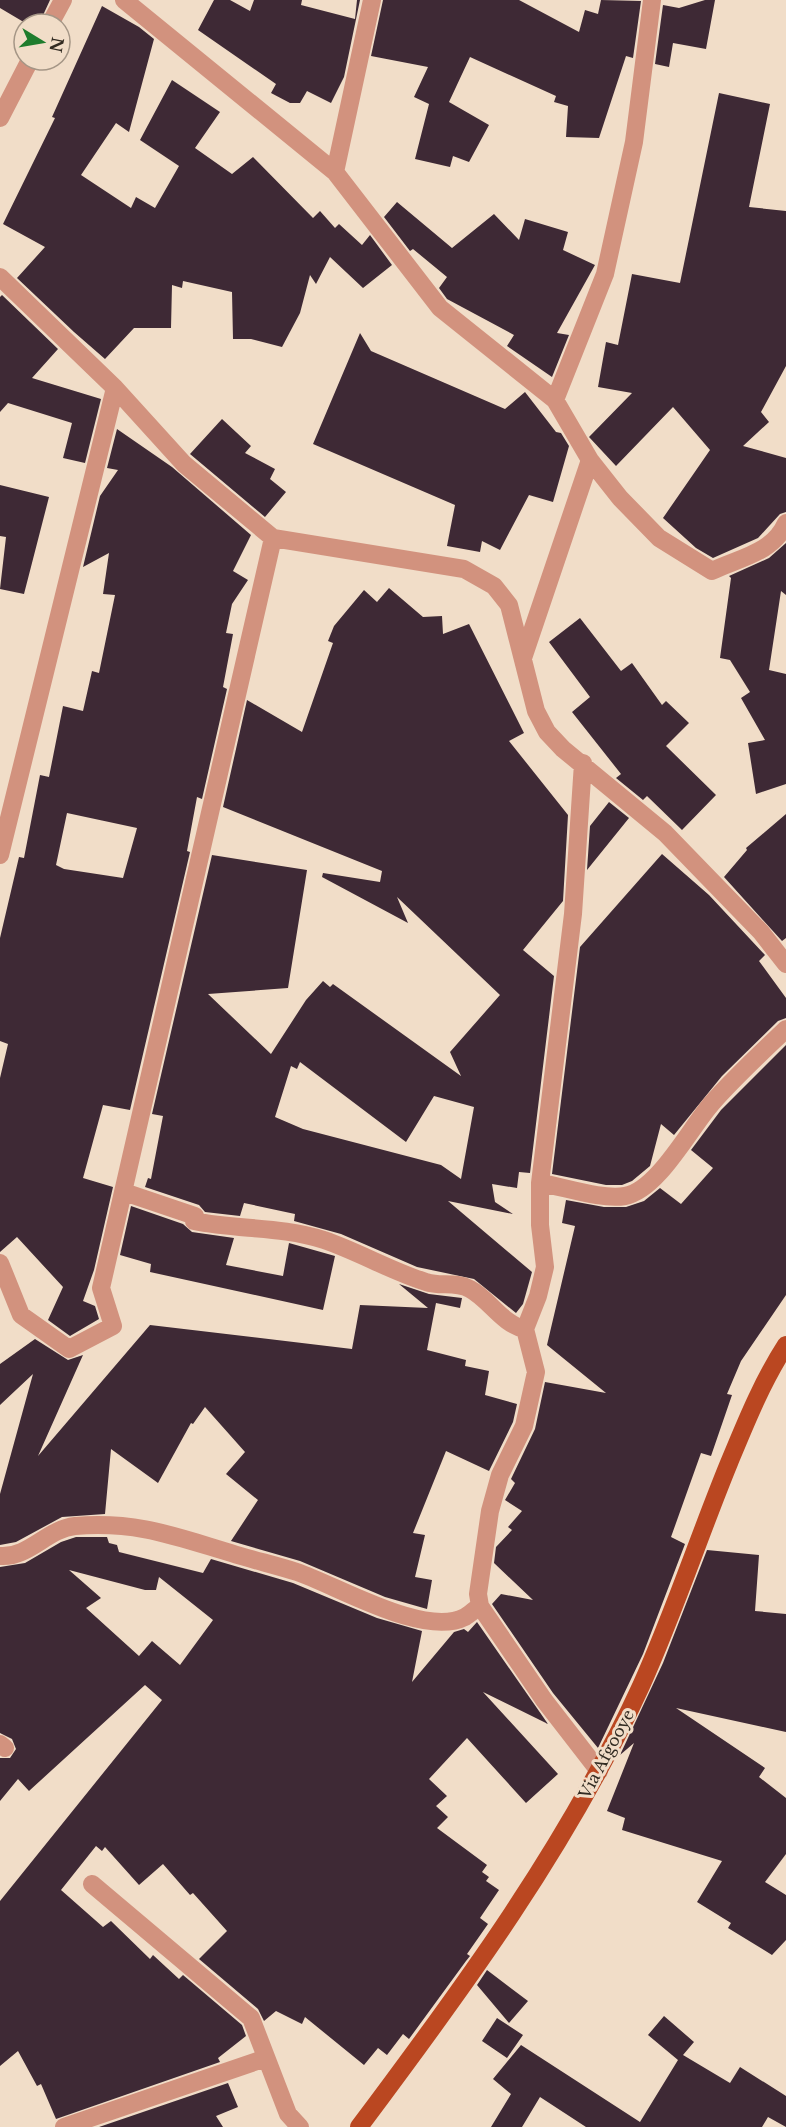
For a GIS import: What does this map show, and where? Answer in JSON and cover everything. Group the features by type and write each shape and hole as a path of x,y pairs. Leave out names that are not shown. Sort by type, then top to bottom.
{"main road":[{"name":"Via Afgooye","path":"359,2127 480,1961 544,1866 599,1771 642,1684 745,1423 770,1369 786,1345"}],"street":[{"path":"335,172 372,0"},
{"path":"555,400 605,274 634,142 652,0"},
{"path":"132,2 335,172 440,308 555,400 590,460 620,498 659,538 712,570 742,556 764,550 782,532 786,523"},
{"path":"0,118 24,72"},
{"path":"0,277 115,388 184,464 273,538 464,569 494,586 508,605 536,711 547,732 665,833 699,866 761,932 786,964"},
{"path":"0,855 115,388"},
{"path":"523,658 590,460"},
{"path":"0,1263 21,1315 69,1348 113,1326 101,1288 273,538"},
{"path":"583,764 573,914 540,1183 540,1225 544,1267 538,1296 525,1329 536,1372 524,1426 500,1475 490,1511 478,1594 480,1606 543,1700 599,1771"},
{"path":"540,1183 606,1197 626,1196 639,1191 666,1162 711,1104 786,1029"},
{"path":"124,1192 195,1216 194,1221 215,1226 271,1228 324,1240 428,1283 450,1282 470,1289 499,1314 525,1329"},
{"path":"0,1556 24,1552 42,1540 72,1526 156,1529 298,1572 391,1611 429,1621 453,1621 466,1617 480,1606"},
{"path":"92,1884 251,2018 288,2114 300,2127"},
{"path":"64,2127 266,2058"}],"building":[{"path":"0,0 50,0 44,12 12,12 12,15 0,8"},
{"path":"214,0 230,0 250,11 254,0 302,0 301,5 355,19 357,0 360,0 344,77 331,103 307,91 300,103 290,103 271,93 276,84 198,30"},
{"path":"383,0 519,0 579,32 585,10 598,14 601,0 641,1 633,58 626,56 599,138 566,137 568,106 554,102 556,96 470,57 449,102 489,125 469,162 453,156 450,167 415,159 429,104 414,97 428,67 371,56"},
{"path":"705,0 715,0 706,49 673,43 669,67 655,64 663,5 679,8"},
{"path":"102,6 139,27 154,39 129,132 116,123 81,175 131,208 136,197 155,208 179,166 140,140 172,80 220,112 195,148 232,174 253,157 313,218 320,211 335,228 339,224 362,245 370,235 392,265 363,288 330,257 316,284 310,275 300,313 282,347 251,339 233,339 232,292 183,281 182,288 172,285 171,328 134,328 105,359 74,332 17,278 45,247 3,224 55,118 52,117"},
{"path":"719,93 770,104 749,207 786,211 786,366 761,412 769,422 743,446 786,458 786,512 780,514 758,538 713,558 696,548 663,518 710,450 673,407 616,466 589,437 632,393 598,387 606,342 618,345 632,274 680,283"},
{"path":"397,202 452,248 494,214 519,240 525,219 568,232 563,250 595,265 557,333 569,335 552,377 507,346 514,335 447,299 439,288 447,277 413,249 410,251 384,217"},
{"path":"2,295 58,349 32,378 101,399 85,463 63,458 72,423 8,403 0,412 0,297"},
{"path":"360,333 371,351 505,409 525,392 556,432 561,433 569,446 553,502 529,495 500,550 482,541 480,552 447,546 455,505 313,444"},
{"path":"222,419 251,446 245,453 275,469 270,479 286,492 265,517 190,454"},
{"path":"117,429 172,467 251,535 233,571 248,580 232,604 226,633 233,634 223,687 227,689 202,799 197,797 187,851 190,852 130,1110 103,1105 83,1178 113,1187 94,1270 83,1301 95,1306 99,1319 70,1336 48,1320 63,1287 17,1237 0,1252 0,1078 8,1044 0,1041 0,938 19,857 24,858 40,775 49,777 63,706 83,711 92,671 99,673 115,595 103,594 109,553 83,567 100,496 118,470 107,468","holes":["67,813 137,828 123,878 64,869 56,865"]},
{"path":"0,485 49,497 24,594 0,589 6,537 0,536"},
{"path":"786,543 786,595 781,591 769,670 786,674 786,784 756,794 748,743 765,740 741,698 750,692 730,660 720,658 731,578 729,576 769,558"},
{"path":"389,588 423,617 442,616 443,634 469,624 524,733 509,741 568,815 563,901 523,950 554,976 530,1173 519,1172 517,1188 492,1184 495,1202 513,1214 448,1201 532,1272 523,1304 516,1313 474,1279 417,1267 341,1234 294,1221 295,1214 244,1203 240,1216 205,1212 199,1205 145,1187 148,1178 151,1179 163,1116 152,1114 212,855 307,870 288,988 208,994 271,1054 306,1000 323,981 330,987 333,984 461,1076 450,1052 500,995 397,897 408,923 322,877 323,873 380,882 382,871 223,807 247,700 302,732 333,643 328,641 334,626 364,590 377,602","holes":["300,1062 406,1142 434,1096 474,1107 461,1179 441,1165 303,1129 275,1117 291,1066 297,1069"]},
{"path":"580,618 621,671 632,663 662,705 666,701 689,723 666,746 716,795 682,830 647,796 643,800 616,778 621,774 572,712 590,697 549,642"},
{"path":"609,802 629,818 587,870 590,826"},
{"path":"786,814 786,938 782,941 724,877 747,850 746,848"},
{"path":"662,854 709,895 765,955 759,961 786,998 786,1018 778,1021 722,1076 674,1135 661,1124 650,1166 632,1181 622,1185 606,1185 552,1174 580,947"},
{"path":"786,1045 786,1295 741,1361 727,1394 732,1395 711,1456 701,1453 671,1537 685,1544 643,1654 598,1748 553,1693 492,1604 501,1594 533,1600 494,1563 496,1547 512,1530 508,1527 522,1511 505,1500 515,1483 511,1479 535,1429 545,1382 606,1393 547,1345 575,1226 562,1223 566,1200 604,1207 626,1207 644,1201 660,1188 681,1204 713,1168 691,1150 721,1110"},
{"path":"131,1206 183,1224 192,1232 234,1238 226,1265 283,1276 289,1243 335,1256 323,1310 150,1272 151,1264 120,1255"},
{"path":"399,1284 429,1294 462,1298 460,1308 436,1303 427,1350 466,1360 465,1366 489,1371 485,1395 517,1404 513,1422 489,1471 446,1451 413,1533 425,1535 415,1577 432,1580 427,1609 385,1597 300,1561 231,1541 258,1500 226,1474 245,1452 205,1407 193,1424 191,1423 158,1483 111,1449 105,1514 62,1517 16,1542 0,1545 0,1494 33,1374 0,1405 0,1364 35,1339 68,1360 83,1355 38,1456 150,1325 352,1349 360,1305 428,1308"},
{"path":"76,1537 107,1537 109,1543 117,1545 119,1552 203,1573 211,1559 293,1583 377,1618 422,1631 412,1682 454,1632 464,1629 468,1632 477,1622 548,1724 483,1692 558,1774 526,1803 467,1738 429,1779 447,1796 436,1806 448,1817 437,1828 487,1865 482,1872 489,1877 486,1881 499,1890 480,1918 488,1924 467,1954 470,1956 409,2039 403,2034 387,2055 378,2048 364,2065 305,2017 302,2024 276,2011 264,2021 258,2009 199,1959 227,1931 193,1893 190,1895 163,1864 139,1885 105,1847 102,1851 96,1846 61,1890 103,1927 111,1921 150,1959 153,1955 179,1979 183,1975 242,2025 246,2036 218,2058 220,2062 56,2119 41,2084 37,2086 18,2051 0,2066 0,1901 162,1700 145,1685 29,1791 18,1779 0,1801 0,1758 10,1758 16,1749 12,1739 0,1733 0,1567 25,1563 61,1542","holes":["69,1570 145,1590 156,1590 159,1577 213,1620 180,1665 152,1641 139,1656 86,1608 101,1598"]},
{"path":"707,1550 759,1555 755,1611 786,1614 786,1732 676,1708 765,1768 759,1777 786,1798 786,1854 765,1882 786,1895 786,1940 772,1955 728,1928 731,1923 697,1902 722,1861 622,1830 625,1818 607,1811 634,1743 620,1755 663,1663"},
{"path":"487,1970 528,2001 509,2023 477,1985"},
{"path":"664,2016 694,2042 683,2055 730,2083 740,2067 786,2096 786,2127 768,2117 762,2127 586,2127 540,2097 522,2127 491,2127 511,2094 493,2079 521,2045 640,2122 678,2060 648,2035"},
{"path":"497,2018 523,2035 507,2058 482,2041"},
{"path":"228,2083 238,2107 216,2116 223,2127 99,2127"}]}
